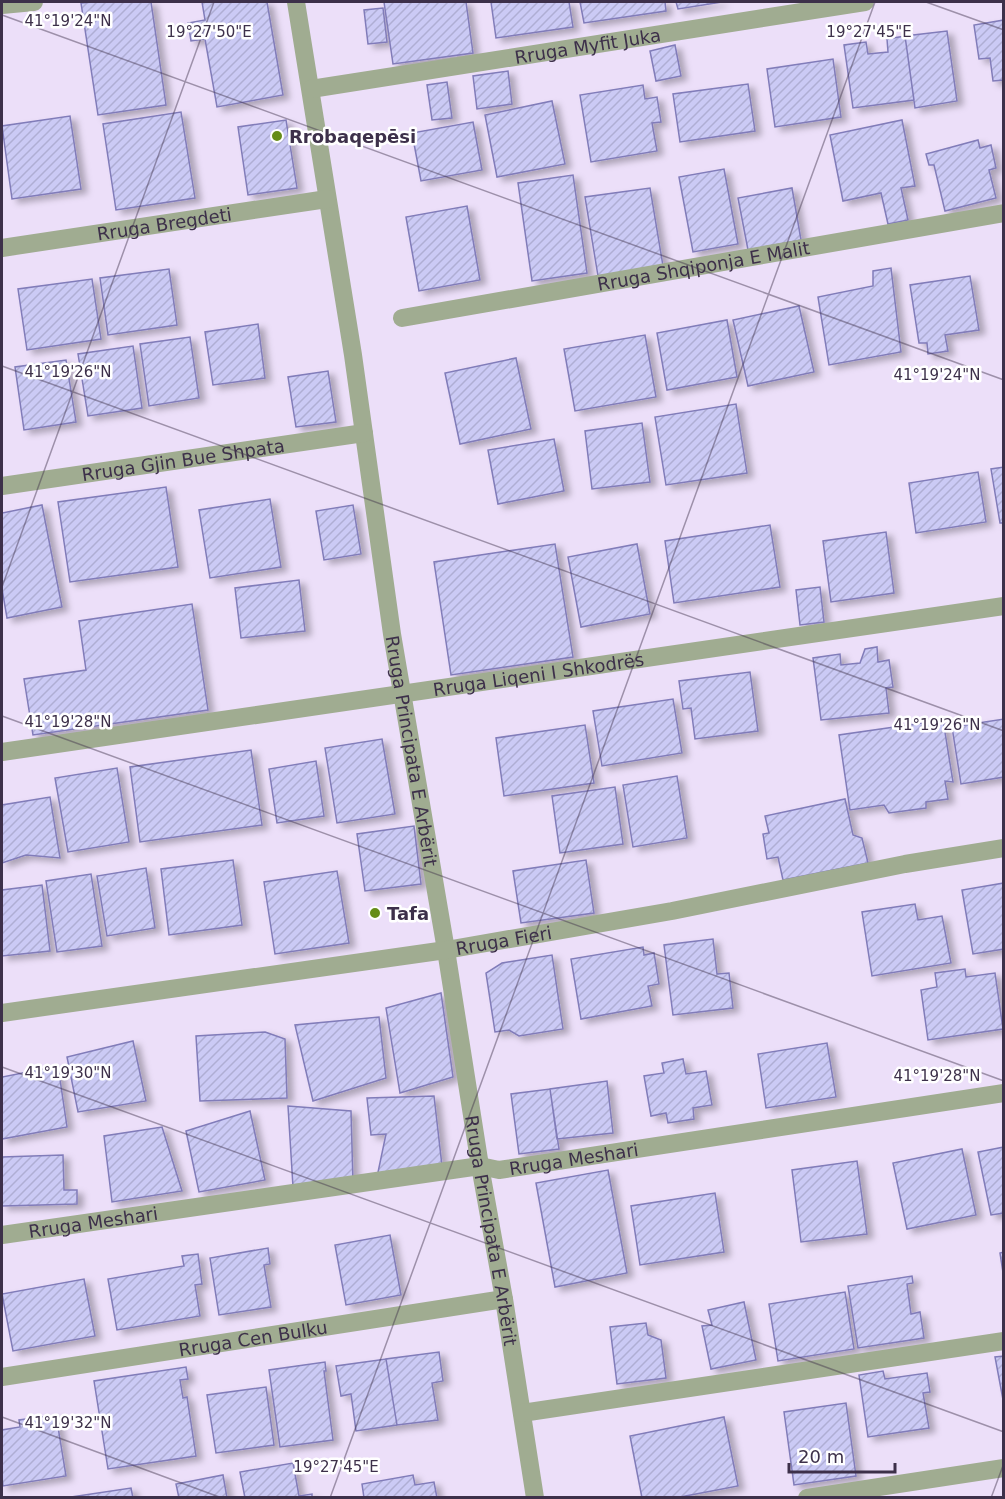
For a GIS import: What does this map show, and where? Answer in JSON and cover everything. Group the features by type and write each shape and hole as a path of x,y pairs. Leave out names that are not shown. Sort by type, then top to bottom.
{"street":[{"path":"2,5 34,2"},
{"name":"Rruga Principata E Arbërit","path":"296,2 353,355 392,634 535,1497"},
{"name":"Rruga Myfit Juka","path":"311,89 865,2"},
{"name":"Rruga Bregdeti","path":"2,248 327,199"},
{"name":"Rruga Shqiponja E Malit","path":"402,318 1004,213"},
{"name":"Rruga Gjin Bue Shpata","path":"2,486 364,433"},
{"name":"Rruga Liqeni I Shkodrës","path":"2,752 1004,606"},
{"name":"Rruga Fieri","path":"2,1013 446,950 672,910 905,864 1004,848"},
{"name":"Rruga Meshari","path":"2,1236 480,1166 499,1170 1004,1094"},
{"name":"Rruga Cen Bulku","path":"2,1377 504,1299"},
{"path":"522,1413 1004,1341"},
{"path":"807,1497 1004,1468"}],"building":[{"path":"151,2 166,105 98,115 81,3"},
{"path":"202,2 267,2 283,95 217,107 205,39 191,41 188,23 205,20"},
{"path":"384,2 466,2 473,53 393,64"},
{"path":"491,2 569,2 573,27 496,38"},
{"path":"580,2 665,2 666,11 584,23"},
{"path":"676,2 722,2 678,9"},
{"path":"383,8 387,42 368,44 364,10"},
{"path":"1004,20 1004,80 993,81 990,58 979,59 974,25"},
{"path":"947,31 957,101 915,108 905,36"},
{"path":"905,36 914,100 853,108 844,45 866,42 868,54 888,52 887,39"},
{"path":"675,45 681,76 656,81 650,51"},
{"path":"833,59 841,117 775,127 767,69"},
{"path":"508,71 512,104 477,109 473,76"},
{"path":"447,82 452,118 432,120 427,85"},
{"path":"748,84 755,131 680,142 673,94"},
{"path":"643,85 645,99 657,97 661,122 652,123 657,151 591,162 580,95"},
{"path":"552,101 565,164 497,177 485,115"},
{"path":"181,112 195,198 116,210 103,124"},
{"path":"70,116 81,189 12,199 2,126"},
{"path":"286,120 297,188 248,195 238,127"},
{"path":"902,120 915,186 901,188 908,220 888,224 881,193 843,201 830,135"},
{"path":"473,122 482,170 421,181 412,133"},
{"path":"978,140 980,148 991,145 996,168 989,170 996,198 945,211 934,165 929,165 926,154"},
{"path":"724,169 738,244 693,252 679,177"},
{"path":"573,175 587,273 532,281 518,183"},
{"path":"650,188 663,266 598,276 585,197"},
{"path":"792,188 801,240 748,250 738,198"},
{"path":"467,206 480,280 419,291 406,217"},
{"path":"891,268 901,352 829,365 818,297 873,286 873,271"},
{"path":"169,269 177,325 108,335 100,278"},
{"path":"970,276 979,330 945,335 948,351 928,354 927,343 919,343 910,285"},
{"path":"92,279 101,339 27,350 18,289"},
{"path":"799,306 814,372 748,386 733,320"},
{"path":"727,320 737,377 667,390 657,333"},
{"path":"258,324 265,378 213,385 205,332"},
{"path":"645,335 656,397 575,411 564,349"},
{"path":"190,337 199,398 149,406 140,344"},
{"path":"133,346 142,408 88,416 78,354"},
{"path":"516,358 531,429 460,444 445,373"},
{"path":"66,360 76,422 24,430 15,367"},
{"path":"328,371 336,422 296,427 288,377"},
{"path":"736,404 747,473 666,485 655,417"},
{"path":"642,423 650,482 592,489 585,431"},
{"path":"554,439 564,491 498,504 488,450"},
{"path":"1004,467 1004,523 1000,523 991,469"},
{"path":"978,472 986,522 916,533 909,483"},
{"path":"166,487 178,567 70,582 58,502"},
{"path":"270,499 281,567 210,578 199,510"},
{"path":"42,505 62,607 7,618 2,589 2,513"},
{"path":"353,505 361,554 324,560 316,511"},
{"path":"770,525 780,587 674,603 665,541"},
{"path":"886,532 894,593 831,602 823,541"},
{"path":"555,544 573,657 451,675 434,562"},
{"path":"637,544 650,614 581,627 568,557"},
{"path":"299,580 305,631 241,638 235,588"},
{"path":"820,587 824,622 800,625 796,590"},
{"path":"192,604 208,710 33,735 24,679 86,670 79,621"},
{"path":"877,647 878,662 889,660 893,687 886,688 889,713 821,720 813,658 840,654 841,665 860,663 865,649"},
{"path":"750,672 758,731 695,739 691,708 683,709 679,681"},
{"path":"673,699 682,753 602,766 593,711"},
{"path":"1004,719 1004,777 961,784 952,727"},
{"path":"943,720 953,782 945,781 948,799 926,802 926,808 889,813 884,805 850,810 839,735"},
{"path":"585,725 594,783 504,796 496,738"},
{"path":"382,739 395,814 337,823 325,748"},
{"path":"251,750 262,825 140,842 130,767"},
{"path":"316,761 324,816 277,823 269,769"},
{"path":"117,768 129,842 68,852 55,778"},
{"path":"677,776 687,838 633,847 623,785"},
{"path":"615,787 623,844 560,853 552,796"},
{"path":"50,797 60,858 26,855 2,863 2,805"},
{"path":"845,799 853,835 862,838 868,863 783,880 778,857 767,859 763,834 769,833 765,816"},
{"path":"414,826 421,884 365,891 357,834"},
{"path":"233,860 242,925 169,935 161,869"},
{"path":"586,860 594,913 521,923 513,871"},
{"path":"146,868 155,928 107,936 97,876"},
{"path":"337,871 349,943 275,954 264,882"},
{"path":"91,874 102,946 57,952 46,881"},
{"path":"1004,883 1004,949 973,954 962,890"},
{"path":"42,885 50,951 2,956 2,890"},
{"path":"915,904 918,920 942,916 951,963 872,976 862,912"},
{"path":"713,939 717,974 729,973 733,1008 673,1015 664,945"},
{"path":"643,947 644,955 654,953 659,984 648,986 652,1006 581,1019 571,959"},
{"path":"552,955 563,1029 519,1036 509,1030 495,1032 486,973 502,963"},
{"path":"965,969 966,977 995,973 1003,1029 928,1040 921,990 937,987 935,973"},
{"path":"441,993 453,1077 400,1093 386,1008"},
{"path":"379,1017 386,1078 313,1101 295,1025"},
{"path":"265,1032 285,1039 287,1098 200,1101 196,1036"},
{"path":"133,1041 146,1101 78,1112 67,1057"},
{"path":"827,1043 836,1097 766,1108 758,1054"},
{"path":"683,1059 686,1074 706,1071 712,1105 693,1108 694,1119 668,1123 666,1113 651,1116 644,1076 664,1073 662,1063"},
{"path":"58,1066 67,1127 2,1139 2,1077"},
{"path":"607,1081 613,1133 557,1139 550,1089"},
{"path":"550,1089 559,1149 519,1154 511,1094"},
{"path":"434,1096 442,1166 377,1177 386,1134 371,1135 367,1098"},
{"path":"288,1106 351,1111 353,1183 293,1187"},
{"path":"250,1111 265,1180 199,1192 186,1131"},
{"path":"162,1127 182,1191 112,1202 104,1136"},
{"path":"1004,1147 1004,1213 991,1215 978,1152"},
{"path":"962,1149 976,1215 907,1229 893,1163"},
{"path":"63,1155 64,1190 77,1190 77,1204 2,1206 2,1157"},
{"path":"857,1161 867,1234 801,1242 792,1170"},
{"path":"608,1170 627,1273 555,1287 536,1183"},
{"path":"715,1193 724,1252 640,1265 631,1206"},
{"path":"390,1235 401,1295 346,1305 335,1245"},
{"path":"268,1248 270,1264 264,1265 271,1307 219,1315 210,1258"},
{"path":"1004,1252 1004,1279 1000,1253"},
{"path":"198,1254 202,1284 195,1285 200,1316 117,1330 108,1279 184,1266 182,1256"},
{"path":"912,1276 913,1283 907,1284 911,1314 920,1312 924,1338 858,1348 848,1286"},
{"path":"84,1279 95,1336 13,1351 2,1294"},
{"path":"845,1292 854,1349 778,1361 769,1304"},
{"path":"744,1302 756,1360 711,1369 702,1326 712,1325 708,1310"},
{"path":"646,1323 648,1335 661,1340 666,1378 617,1384 610,1327"},
{"path":"439,1352 443,1381 432,1383 438,1420 397,1425 386,1359"},
{"path":"1004,1356 1004,1405 995,1357"},
{"path":"386,1359 397,1425 356,1431 351,1394 341,1396 336,1366"},
{"path":"325,1362 326,1371 324,1371 333,1440 280,1447 269,1370"},
{"path":"186,1367 188,1379 180,1380 183,1398 187,1397 196,1456 108,1469 94,1381"},
{"path":"883,1371 885,1379 927,1373 930,1392 923,1393 929,1428 868,1437 859,1375"},
{"path":"266,1387 274,1445 216,1453 207,1395"},
{"path":"846,1403 856,1476 794,1485 784,1412"},
{"path":"56,1415 66,1476 3,1486 2,1430 20,1427 19,1420"},
{"path":"724,1417 738,1486 675,1498 642,1498 630,1436"},
{"path":"293,1463 299,1496 312,1494 312,1498 245,1498 240,1472"},
{"path":"223,1475 227,1498 179,1498 176,1484"},
{"path":"413,1475 415,1485 434,1482 437,1498 364,1498 362,1484"},
{"path":"131,1488 133,1498 71,1497"}],"place":[{"name":"Rrobaqepēsi","path":"277,136"},
{"name":"Tafa","path":"375,913"}]}
